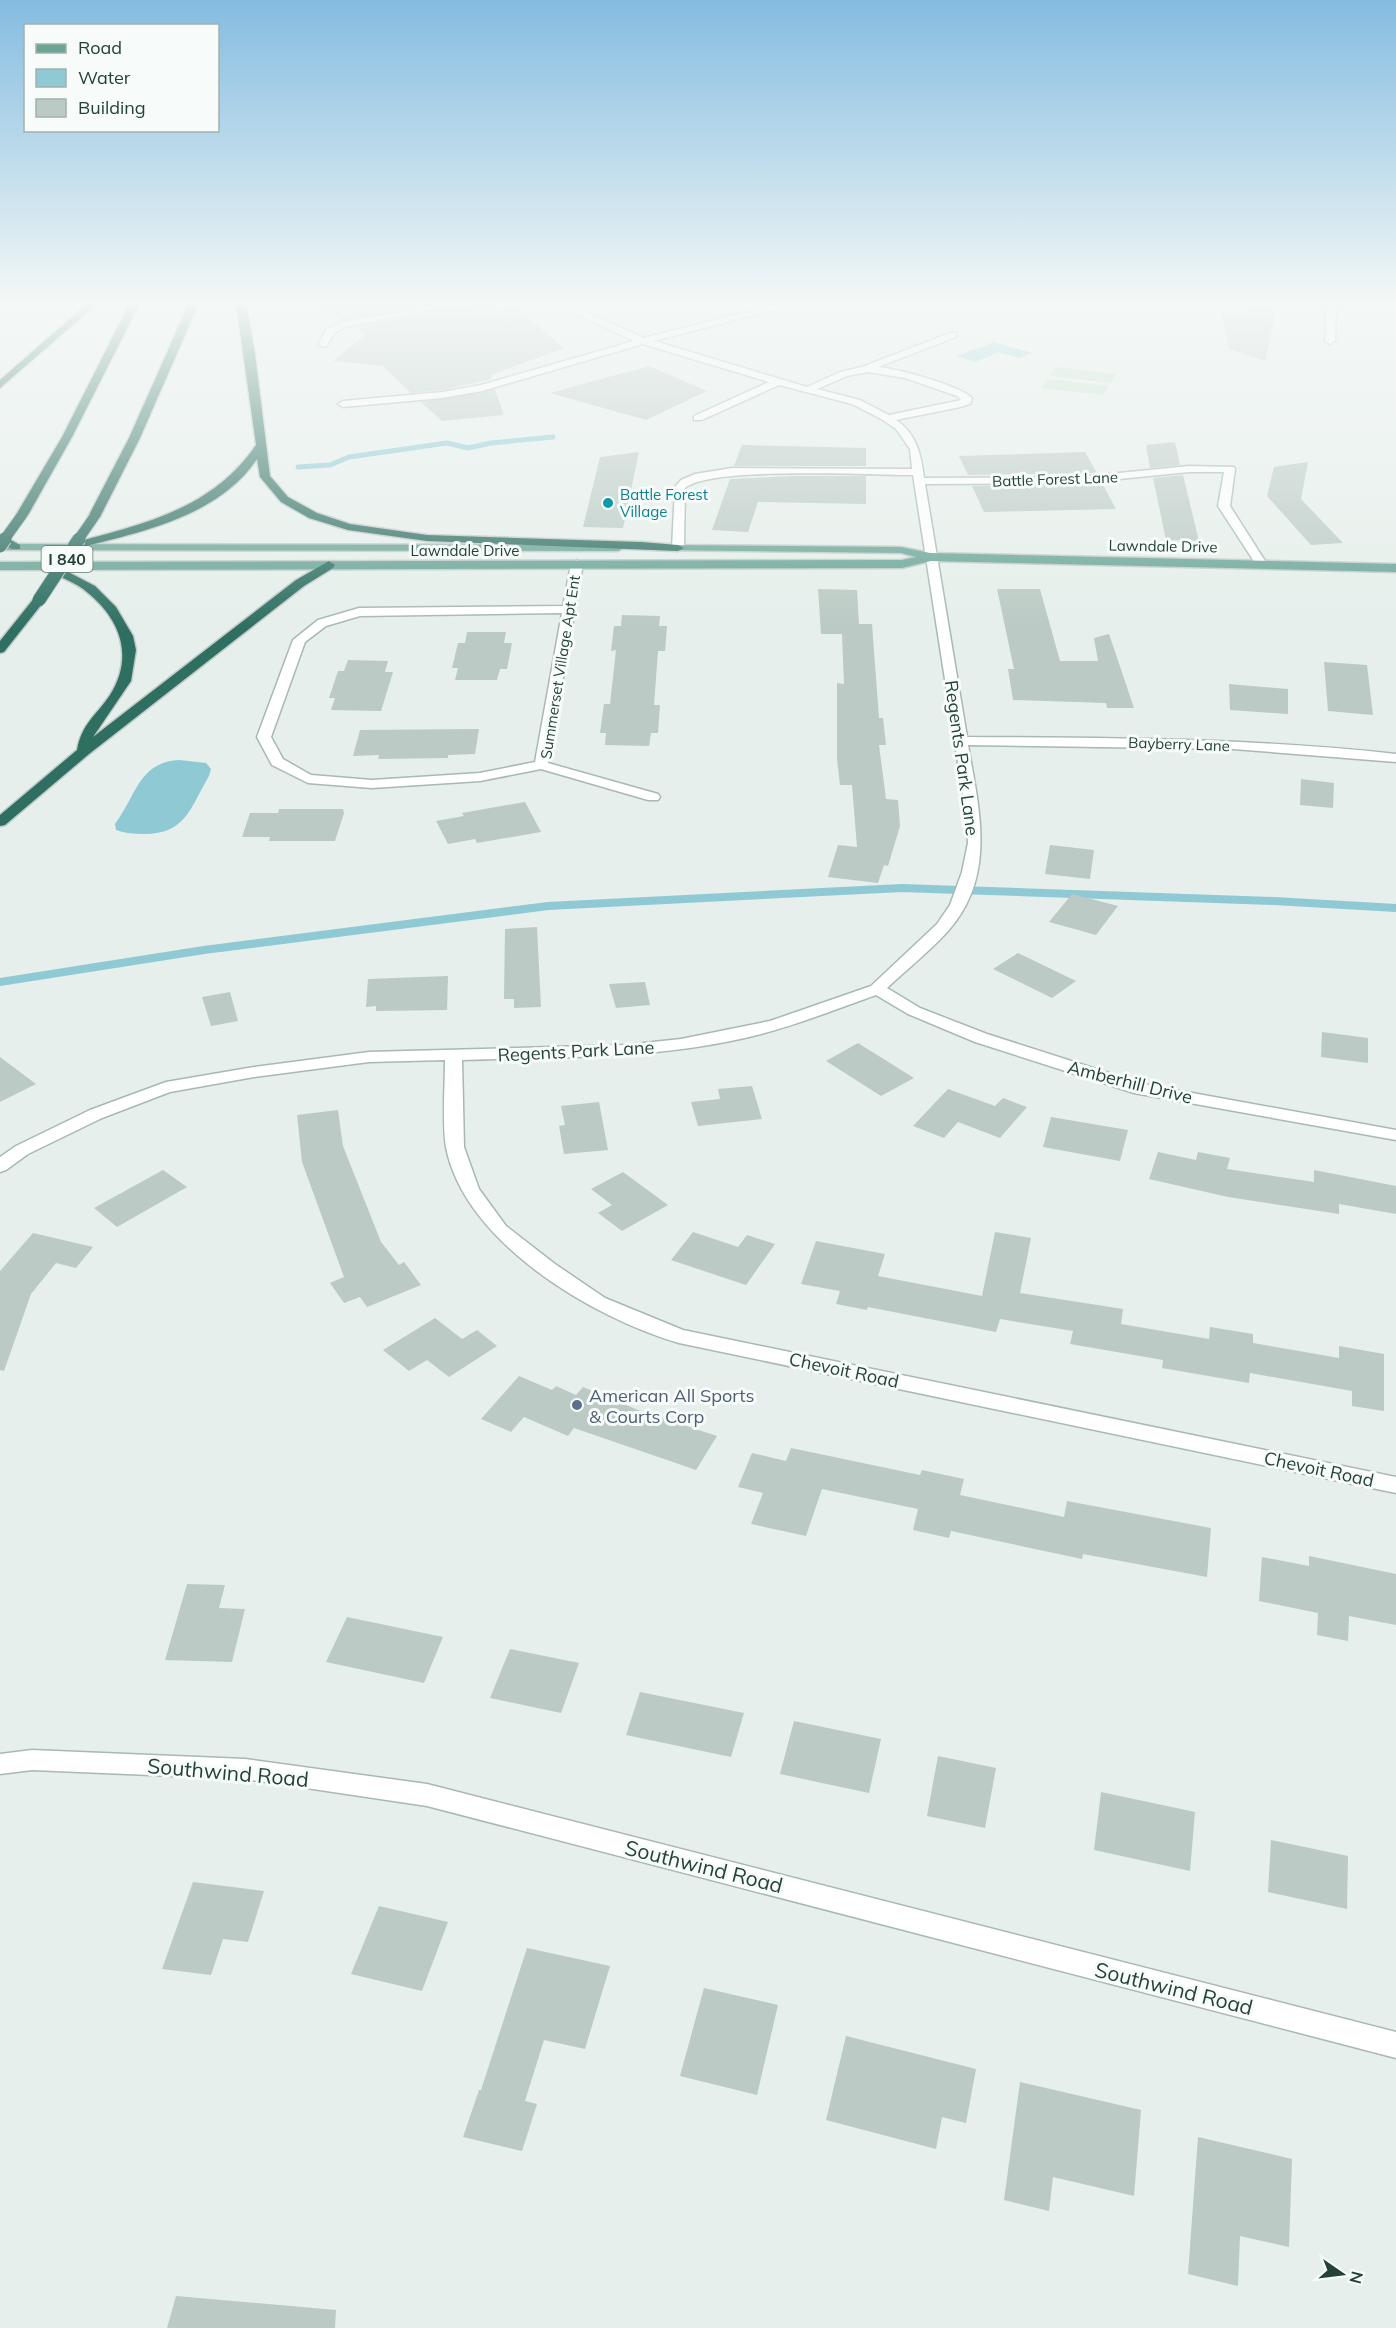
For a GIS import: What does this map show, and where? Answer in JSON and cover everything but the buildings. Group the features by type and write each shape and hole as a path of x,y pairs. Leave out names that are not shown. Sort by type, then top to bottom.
{"highway":[{"path":"0,547 22,515 81,412"},
{"name":"I 840","path":"0,649 39,600 94,517 117,478 148,412"},
{"path":"258,412 265,477 275,490 294,506 360,530 427,538 678,548"},
{"path":"69,547 149,524 208,498 243,473 261,447"},
{"path":"0,537 16,547"},
{"path":"0,822 84,751 300,583 329,565"},
{"path":"47,566 91,589 112,610 127,636 130,650 125,681 87,733 84,751"}],"main road":[{"name":"Lawndale Drive","path":"0,547 901,550 930,557 1396,568"},
{"path":"16,547 47,566"},
{"path":"0,566 69,547"},
{"name":"Lawndale Drive","path":"0,566 902,564 930,557"}],"street":[{"path":"698,418 712,412"},
{"name":"Regents Park Lane","path":"0,1166 22,1150 96,1114 166,1088 254,1072 369,1057 453,1057 625,1050 681,1044 776,1025 877,989 942,927 958,905 969,872 975,843 974,820 930,557 915,449 908,437 889,418 876,412"},
{"path":"889,418 922,412"},
{"name":"Battle Forest Lane","path":"918,477 1079,480 1189,469 1230,469 1224,506 1261,564"},
{"path":"678,548 680,487 691,479 738,471 918,477"},
{"name":"Summerset Village Apt Ent","path":"577,564 542,765 653,797"},
{"path":"542,765 480,777 372,784 308,779 277,762 264,737 299,640 322,622 358,612 569,609"},
{"name":"Bayberry Lane","path":"961,741 1127,742 1341,751 1396,758"},
{"name":"Amberhill Drive","path":"877,989 914,1011 981,1038 1140,1089 1396,1135"},
{"name":"Chevoit Road","path":"453,1057 454,1147 470,1190 499,1230 548,1269 598,1303 679,1336 1396,1485"},
{"name":"Southwind Road","path":"0,1764 32,1761 245,1769 427,1795 1396,2045"}],"water":[{"path":"179,760 206,763 211,769 185,817 178,824 158,833 137,834 116,830 115,824 147,774 166,762"}],"waterway":[{"path":"298,467 330,465 349,457 447,443 468,448 491,443 553,437"},
{"path":"0,982 204,950 548,906 902,888 1274,901 1396,908"}],"place":[{"name":"Battle Forest Village","path":"608,503"},
{"name":"American All Sports & Courts Corp","path":"577,1405"}]}
